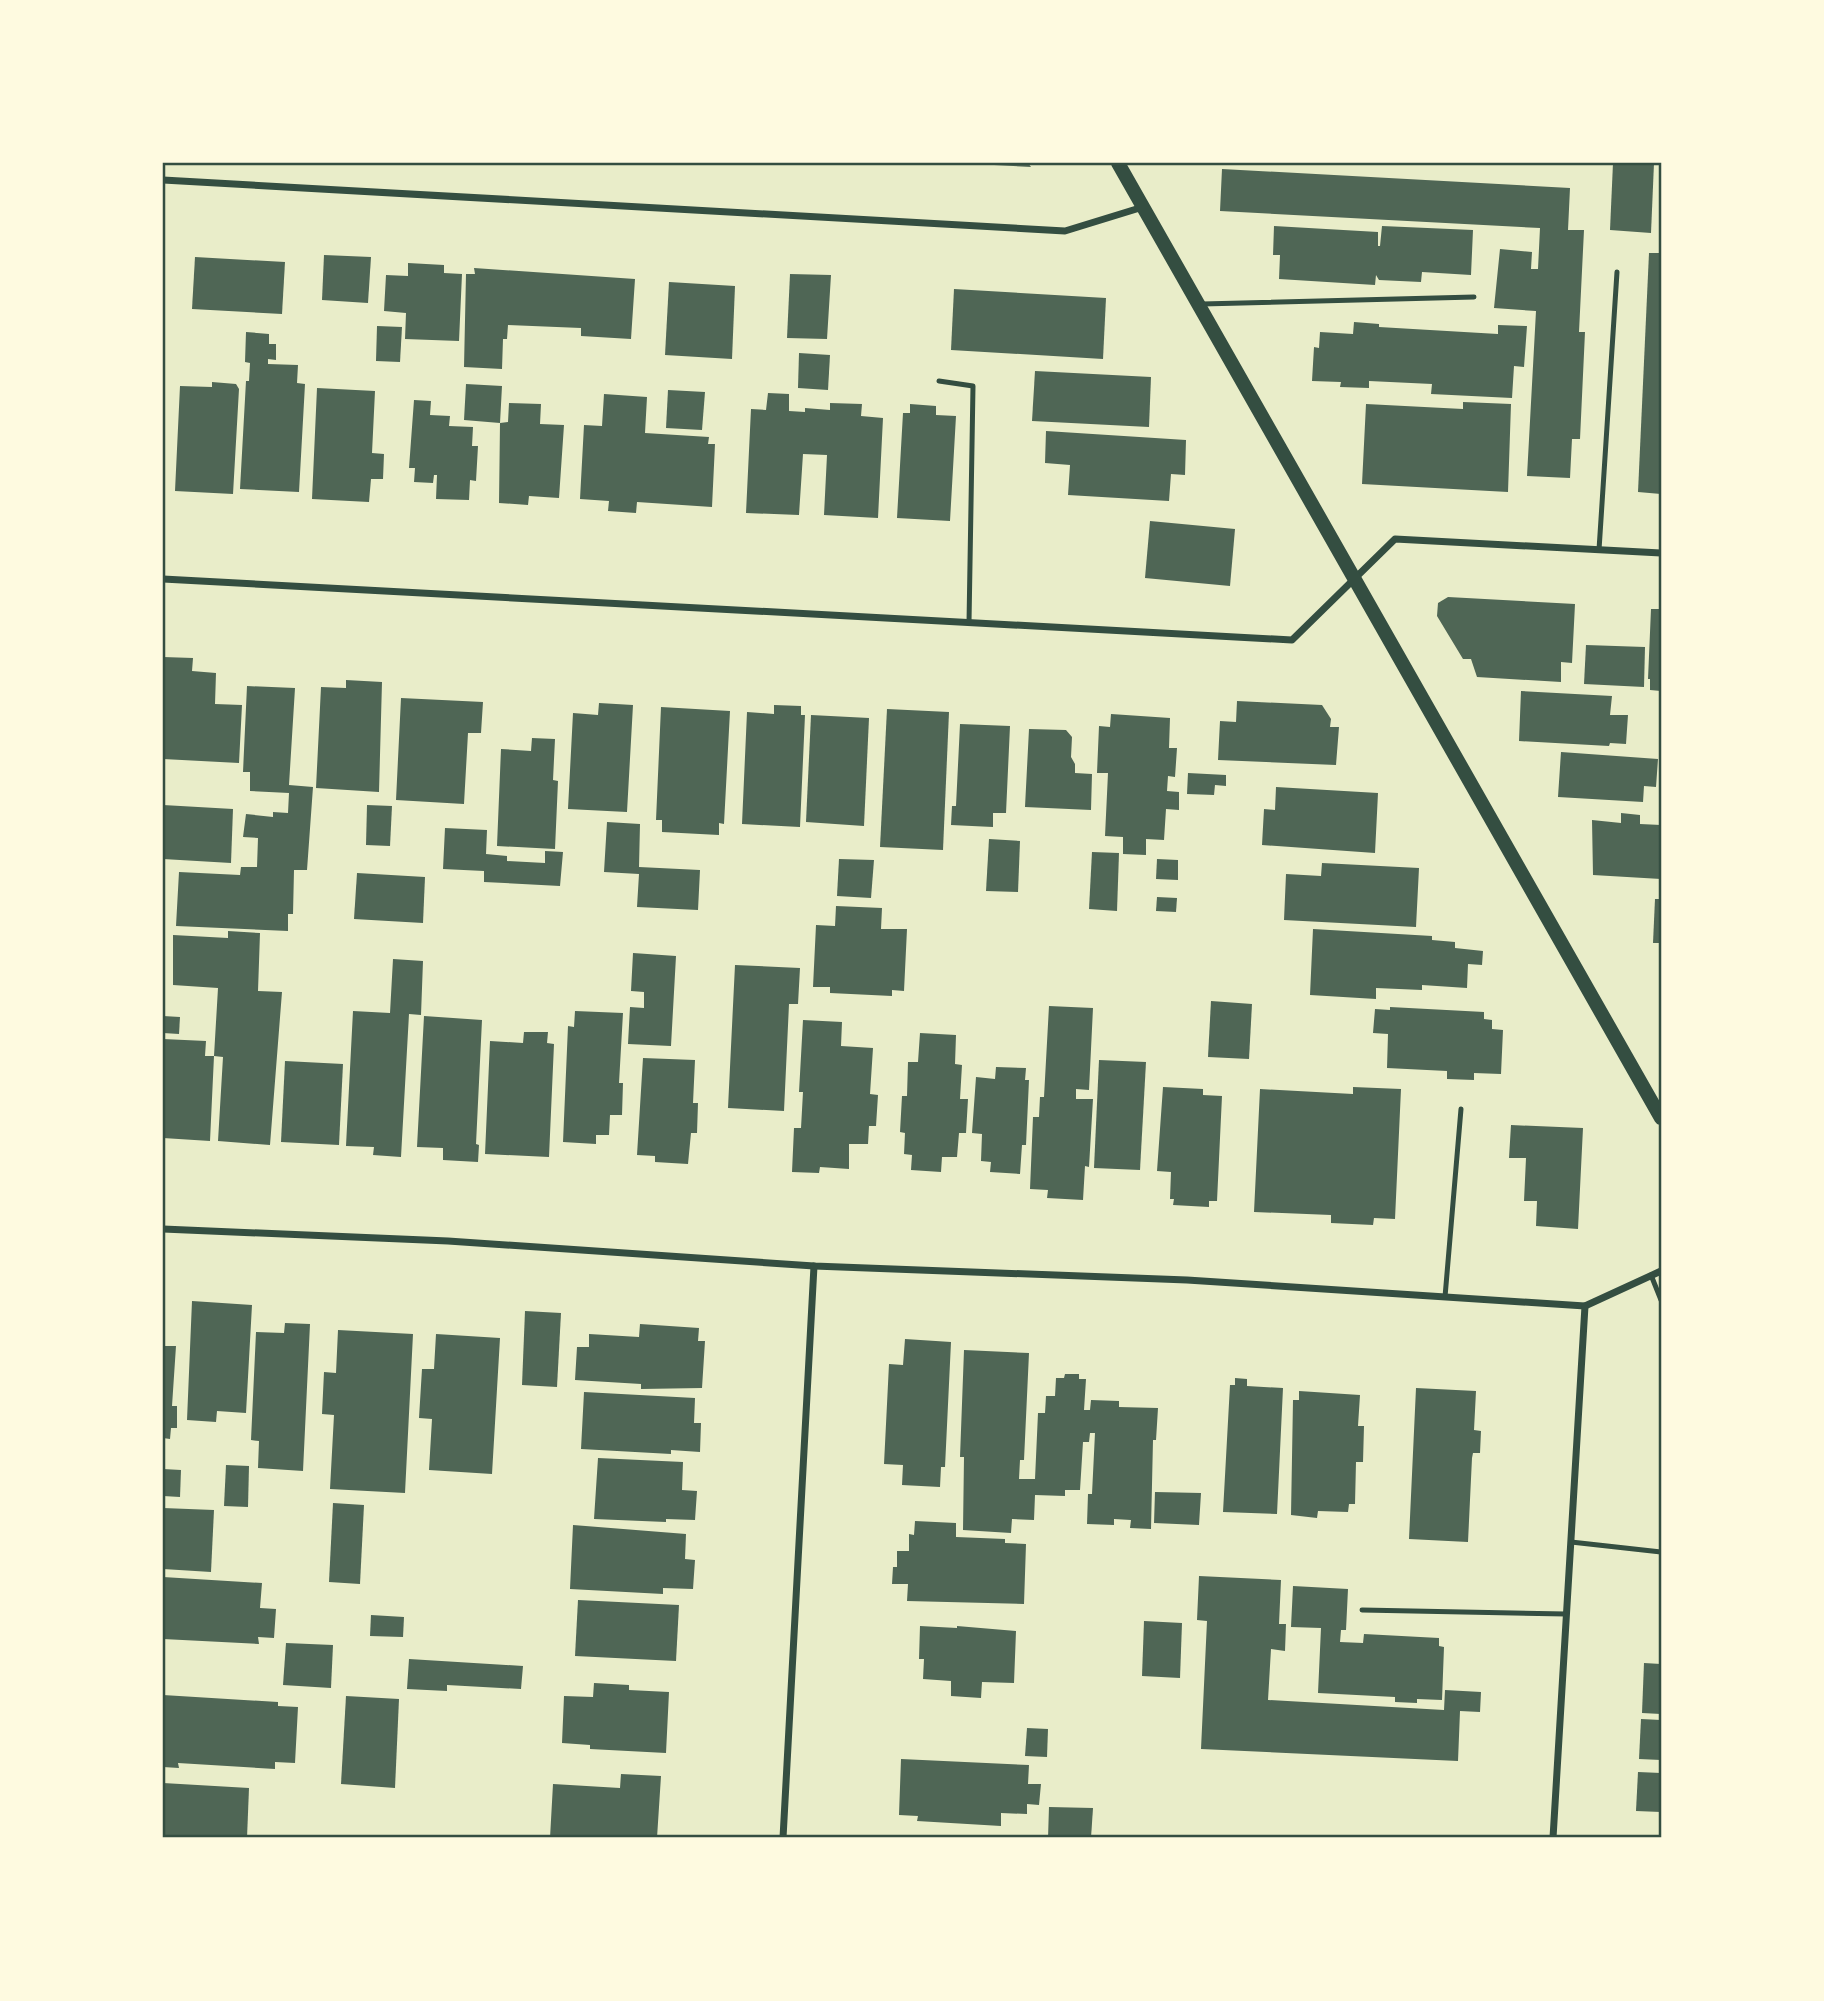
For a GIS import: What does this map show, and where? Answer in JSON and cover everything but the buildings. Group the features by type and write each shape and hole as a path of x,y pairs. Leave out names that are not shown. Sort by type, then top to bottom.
{"main road":[{"path":"1118,163 1661,1118"}],"street":[{"path":"163,180 1065,231 1144,207"},
{"path":"163,579 1292,640 1395,539 1661,553"},
{"path":"163,1230 448,1241 814,1266 1186,1280 1585,1306 1661,1271"},
{"path":"783,1838 814,1266"},
{"path":"1553,1838 1585,1306"}],"lane":[{"path":"1599,550 1616,272"},
{"path":"1199,304 1474,297"},
{"path":"939,381 973,386 969,623"},
{"path":"1445,1297 1461,1109"},
{"path":"1651,1275 1661,1300"},
{"path":"1571,1542 1661,1552"},
{"path":"1362,1611 1566,1614"}]}
